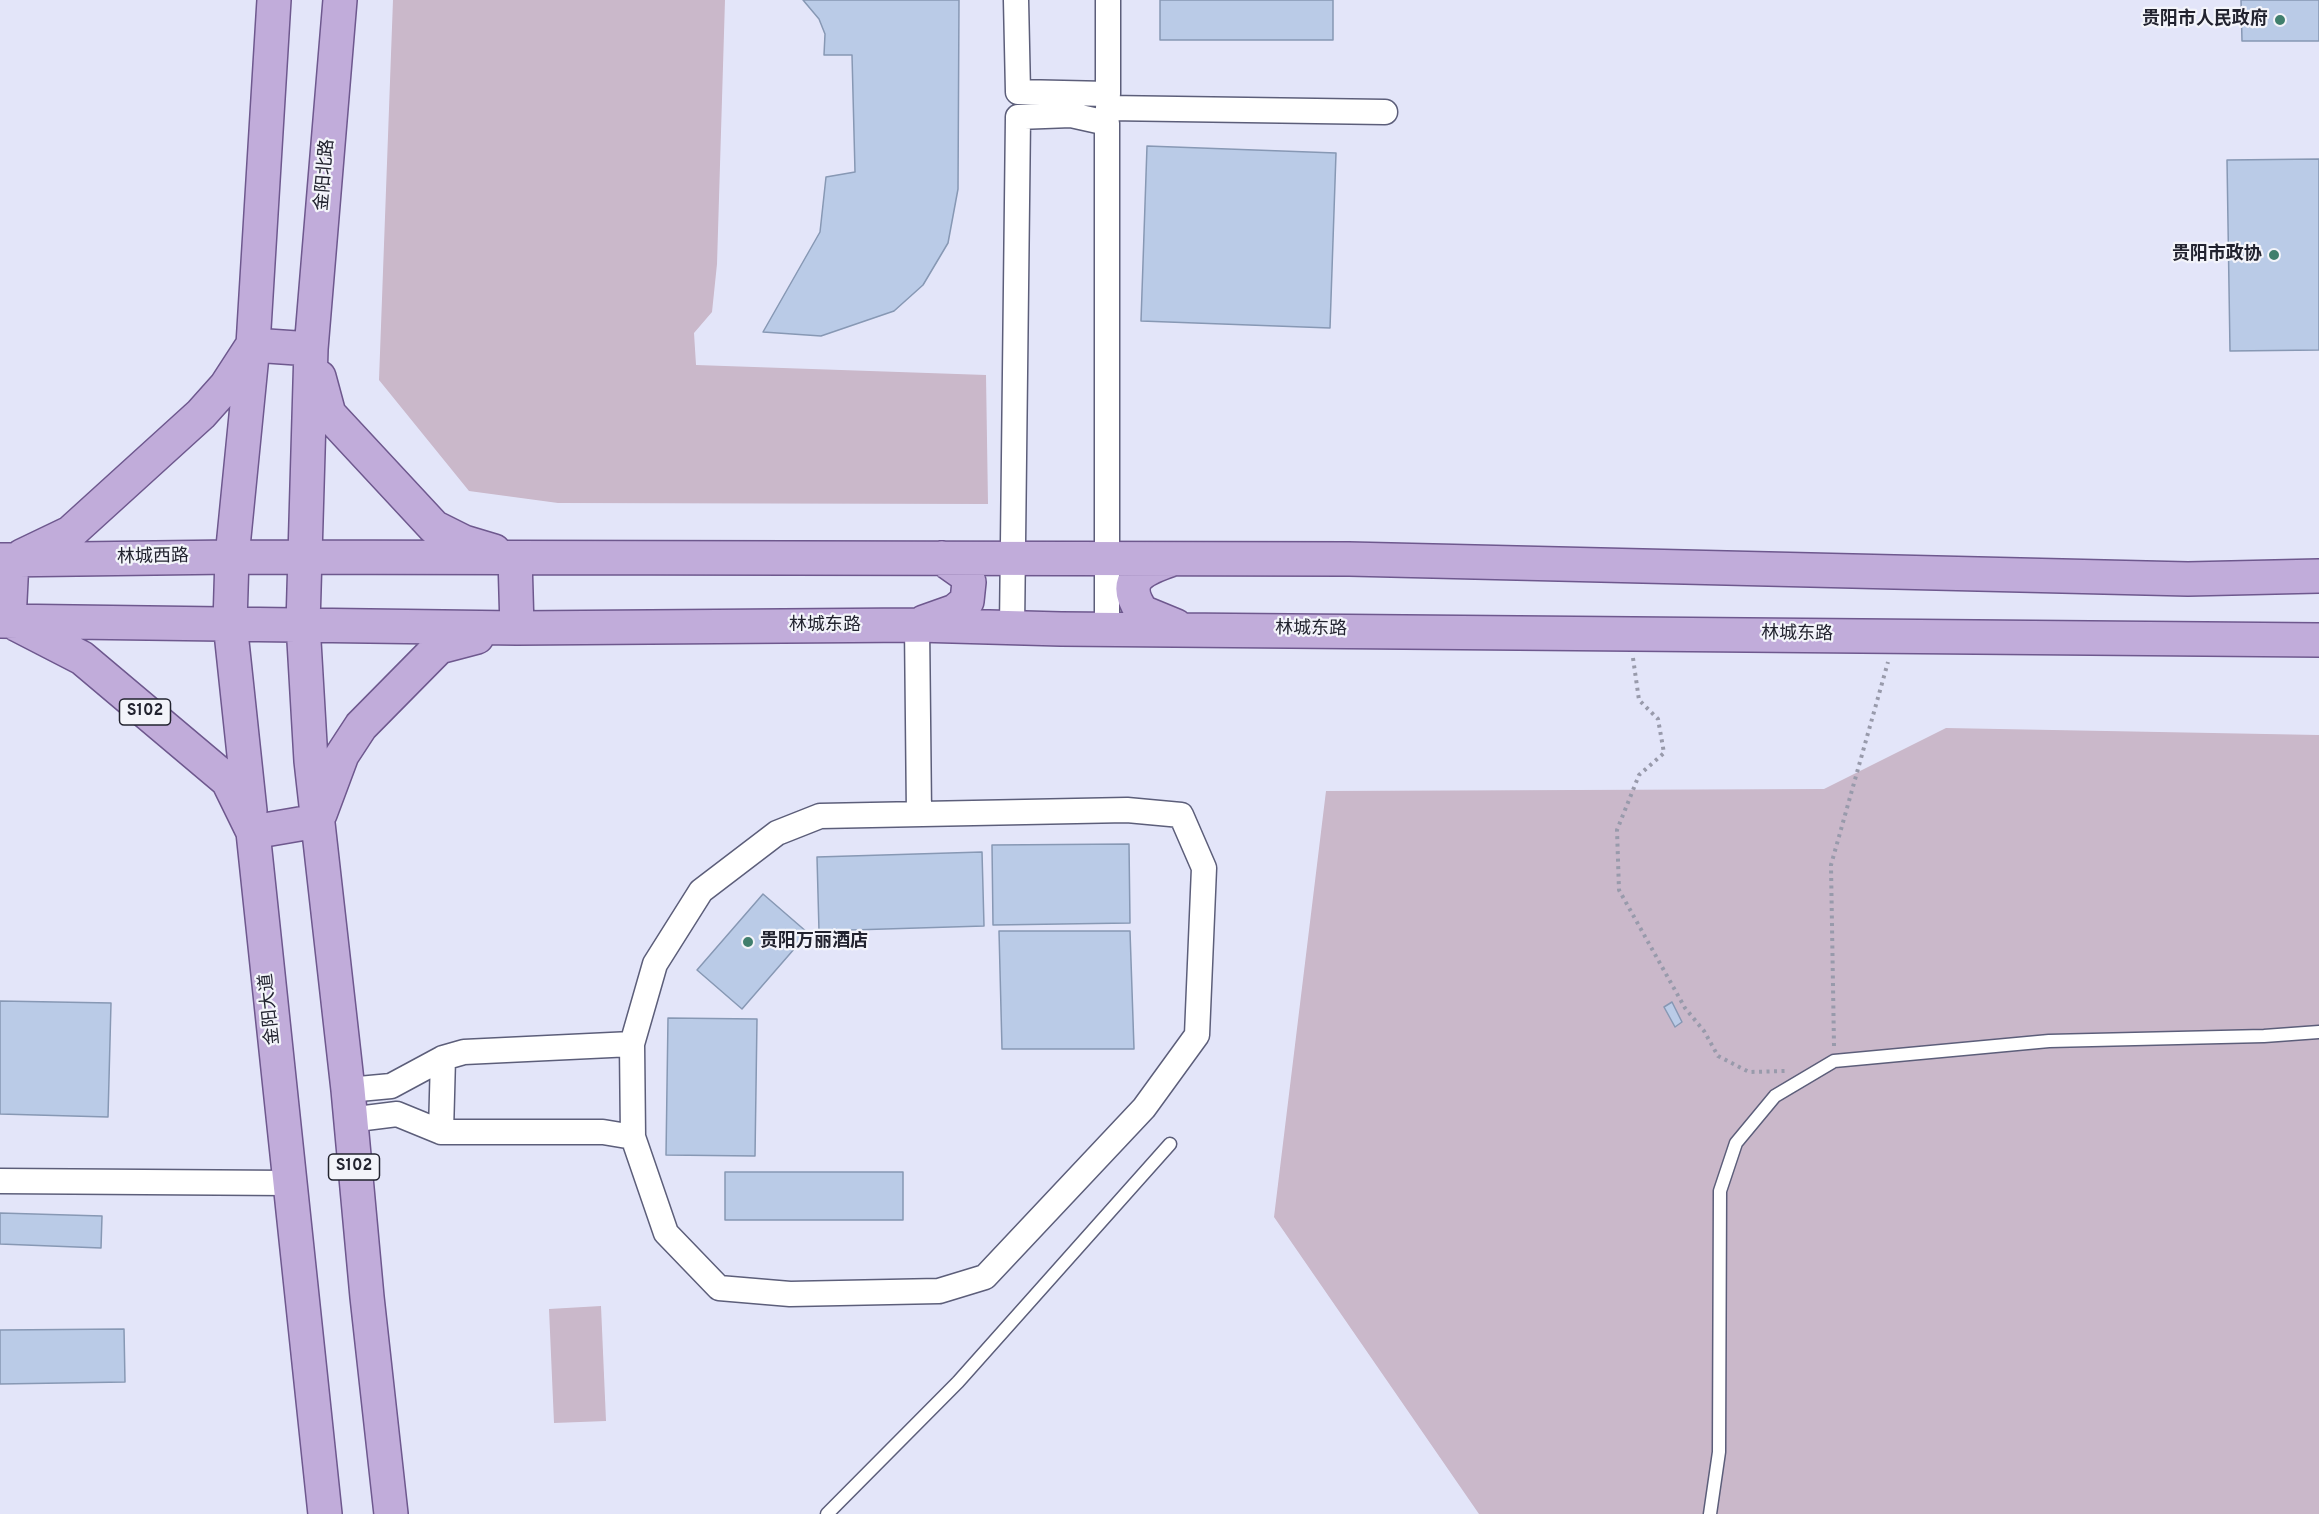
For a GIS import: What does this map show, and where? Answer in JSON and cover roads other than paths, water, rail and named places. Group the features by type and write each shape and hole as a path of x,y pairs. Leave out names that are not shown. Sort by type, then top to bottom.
{"main road":[{"path":"274,0 253,345 232,557 230,623 253,832 317,821 342,755 355,736 439,647 517,628 516,558"},
{"name":"金阳北路","path":"317,821 303,624 311,349 340,0"},
{"path":"253,345 311,349 329,414 434,527 464,542 516,558"},
{"path":"253,345 226,386 201,414 70,532 6,560 5,621 303,624"},
{"path":"306,558 1349,559 2188,579 2319,576"},
{"name":"林城西路","path":"6,560 306,558"},
{"path":"917,625 955,611 967,600 969,582 966,575 942,558"},
{"path":"1174,558 1143,570 1136,577 1133,591 1142,612 1182,629"},
{"name":"金阳大道","path":"5,621 82,658 228,781 253,832 326,1514"},
{"name":"林城东路","path":"303,624 517,628 917,625 1012,628 1107,627 2319,640"},
{"name":"S102","path":"317,821 392,1514"}],"street":[{"path":"1012,628 1011,558 1018,117 1016,0"},
{"path":"1107,627 1109,558 1108,0"},
{"path":"1018,93 1108,108 1385,112"},
{"path":"1018,117 1071,115 1108,108"},
{"path":"917,625 919,814"},
{"path":"1126,810 1181,815 1204,868 1197,1035 1143,1108 985,1277 939,1291 790,1294 719,1288 666,1233 633,1137 632,1044 655,964 701,891 777,833 820,816 919,814 1126,810"},
{"path":"349,1105 443,1058 464,1052 632,1044"},
{"path":"441,1132 443,1058"},
{"path":"349,1105 397,1114 441,1132 603,1132 633,1137"},
{"path":"0,1181 289,1183"}],"lane":[{"path":"1710,1514 1719,1452 1720,1191 1736,1143 1775,1096 1834,1061 2049,1041 2264,1036 2319,1032"},
{"path":"827,1514 958,1382 1170,1144"}],"place":[{"name":"贵阳市人民政府","path":"2280,20"},
{"name":"贵阳市政协","path":"2274,255"},
{"name":"贵阳万丽酒店","path":"748,942"}]}
